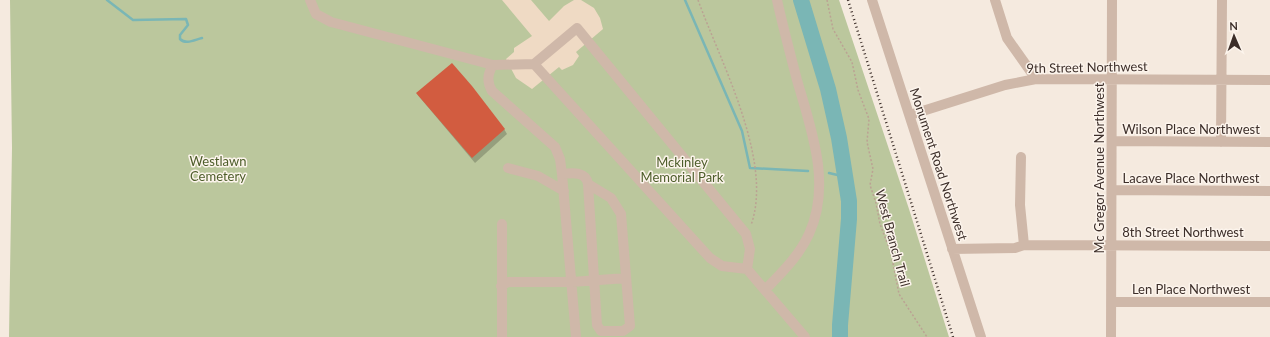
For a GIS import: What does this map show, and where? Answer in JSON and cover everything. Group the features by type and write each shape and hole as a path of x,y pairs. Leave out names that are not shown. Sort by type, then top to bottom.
{"street":[{"path":"310,0 316,14 331,22 493,65 534,64 577,28 746,234 750,248 748,269"},
{"path":"766,289 786,268 804,243 813,224 820,190 818,161 813,137 777,0"},
{"name":"Monument Road Northwest","path":"872,0 981,337"},
{"path":"995,0 1001,24 1007,38 1036,79"},
{"name":"Mc Gregor Avenue Northwest","path":"1111,337 1112,0"},
{"path":"1221,142 1222,0"},
{"path":"534,64 710,258 722,266 748,269 805,337"},
{"path":"493,65 488,77 492,91 555,147 560,159 576,337"},
{"name":"9th Street Northwest","path":"910,115 1005,85 1036,79 1270,80"},
{"name":"Wilson Place Northwest","path":"1112,141 1270,142"},
{"path":"1021,157 1020,205 1024,245"},
{"path":"508,168 538,176 564,191"},
{"path":"562,174 578,174 587,179 597,325 601,331 623,331 630,326 621,214 611,198 588,184"},
{"name":"Lacave Place Northwest","path":"1112,190 1270,191"},
{"path":"502,224 502,337"},
{"name":"8th Street Northwest","path":"952,249 1014,248 1024,245 1270,246"},
{"path":"501,286 508,282 572,282 626,278"},
{"name":"Len Place Northwest","path":"1111,302 1270,302"}],"path":[{"path":"698,0 748,129 756,172 754,212 746,234"},
{"name":"West Branch Trail","path":"827,0 833,29 852,62 858,90 869,119 867,142 873,169 870,186 876,203 880,224 891,253 899,294 927,337"}],"green space":[{"path":"10,0 839,0 909,209 949,337 9,337 12,148"}],"shaded area":[{"path":"502,0 531,0 549,21 564,6 574,0 581,0 594,8 600,18 603,29 576,52 579,56 573,65 562,70 559,67 532,89 516,78 506,59 514,52 514,48 532,36"}],"building":[{"path":"452,63 505,129 472,158 416,93"}],"waterway":[{"path":"107,0 133,20 186,19 188,25 180,35 180,39 187,42 202,38"},
{"path":"685,0 742,131 750,168 808,171"},
{"path":"801,0 828,89 839,138 849,201 840,337"},
{"path":"829,173 846,177"}],"railway":[{"path":"848,0 953,337"}],"park label":[{"name":"Westlawn Cemetery","path":"218,168"},
{"name":"Mckinley Memorial Park","path":"682,170"}]}
